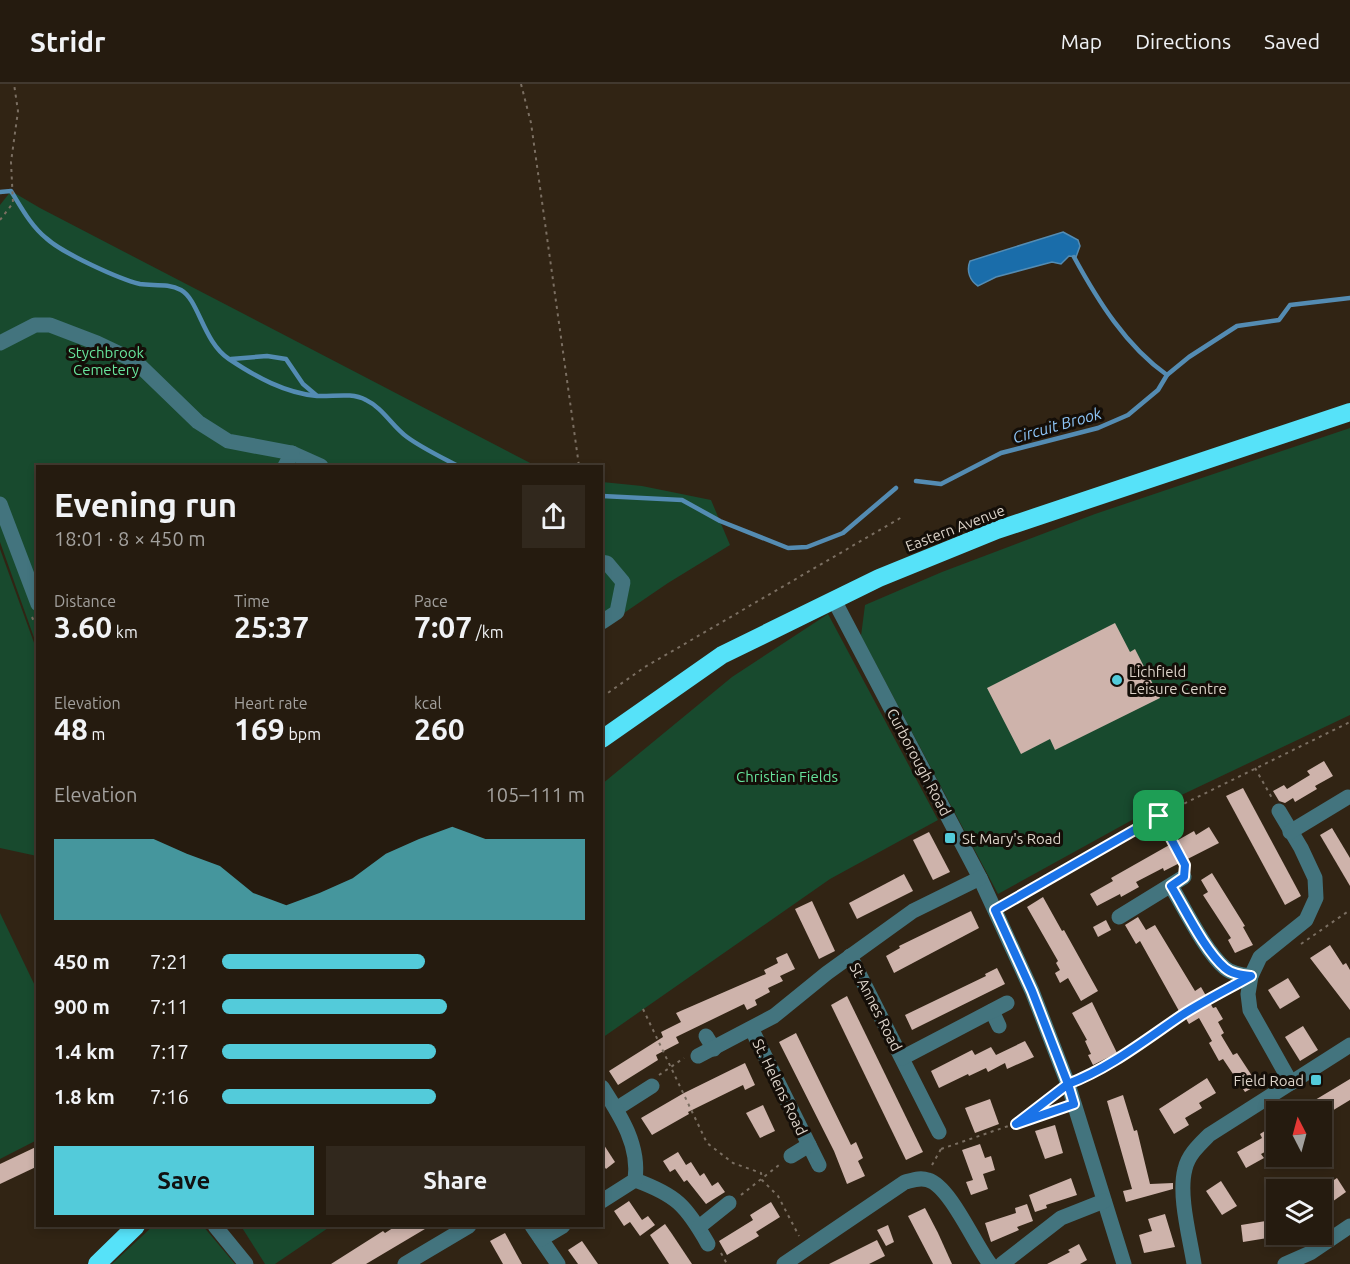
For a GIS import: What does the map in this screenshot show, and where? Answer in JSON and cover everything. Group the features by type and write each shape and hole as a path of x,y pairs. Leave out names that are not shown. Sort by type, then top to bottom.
{"highway":[{"name":"Eastern Avenue","path":"603,738 722,655 927,557 997,530 1350,412"},
{"path":"97,1264 135,1227"}],"street":[{"path":"0,343 35,325 50,325 98,343 135,361 198,422 228,441 288,460 316,465"},
{"path":"0,504 36,599"},
{"path":"603,562 607,563 623,582 617,612 603,621"},
{"name":"Curborough Road","path":"834,600 980,878 1032,991 1068,1084 1124,1264"},
{"path":"1290,832 1331,799 1348,797"},
{"path":"1279,811 1301,848 1315,878 1316,898 1306,920 1260,957 1251,976 1248,994 1250,1010 1291,1083"},
{"path":"699,1056 710,1043 752,1030 774,1016 850,956 913,911 980,878"},
{"path":"1119,917 1172,885 1215,958 1226,970 1251,976"},
{"name":"St Annes Road","path":"850,956 939,1125"},
{"name":"St Annes Road","path":"902,1058 1007,1004"},
{"path":"992,1011 999,1026"},
{"name":"St. Helens Road","path":"752,1030 819,1165"},
{"path":"1194,1264 1184,1197 1184,1170 1193,1151 1209,1135 1350,1045"},
{"path":"616,1109 652,1086"},
{"path":"603,1089 616,1109 633,1149 637,1167 635,1180 603,1200"},
{"name":"St. Helens Road","path":"791,1156 809,1145"},
{"path":"784,1264 905,1182 918,1178 930,1180 956,1207 980,1251 990,1264"},
{"path":"635,1180 661,1190 684,1205 708,1244"},
{"path":"1002,1264 1061,1218 1104,1201"},
{"path":"699,1227 729,1203"},
{"path":"1285,1264 1310,1253 1350,1226"},
{"path":"216,1227 246,1264"},
{"path":"405,1264 468,1227"},
{"path":"533,1227 558,1264"},
{"path":"541,1239 561,1227"}],"path":[{"path":"0,220 13,203 11,162 18,111 14,84"},
{"path":"521,84 531,123 579,465"},
{"path":"603,696 645,667 902,517"},
{"path":"995,910 1159,816 1350,722"},
{"path":"1255,768 1279,811"},
{"path":"1159,816 1185,865 1172,885"},
{"path":"1016,1124 1068,1084 1085,1078 1124,1055 1182,1015 1251,976"},
{"path":"643,1009 707,1143 733,1163 760,1173 762,1180 778,1196 805,1249"},
{"path":"652,1086 651,1081 689,1054 699,1056"},
{"path":"930,1180 933,1161 942,1149 1074,1104"},
{"path":"729,1203 791,1156"}],"green space":[{"name":"Stychbrook Cemetery","path":"11,191 534,465 36,465 36,643 0,542 0,205"},
{"name":"Lichfield Leisure Centre","path":"1350,428 1350,715 1152,809 998,894 861,636 865,605 942,572 1095,514"},
{"path":"603,482 642,486 711,500 730,545 668,583 603,627"},
{"path":"0,549 36,648 36,856 0,848"},
{"name":"Christian Fields","path":"828,614 938,820 830,879 603,1037 603,783 732,677"},
{"path":"0,913 36,988 36,1141 0,1159"},
{"path":"152,1227 204,1227 235,1264 112,1264"},
{"path":"242,1227 330,1227 275,1264 265,1264"}],"water":[{"path":"1063,232 1078,240 1080,246 1076,257 1069,256 1061,264 1052,262 996,277 978,286 971,279 968,268 970,261"}],"building":[{"path":"1115,623 1130,652 1135,649 1160,698 1055,750 1050,739 1021,754 987,688"},
{"path":"1324,761 1333,776 1315,786 1317,789 1295,802 1293,798 1285,803 1279,801 1273,791 1284,785 1287,789 1310,775 1307,771"},
{"path":"1243,788 1301,896 1285,905 1226,796"},
{"path":"1209,827 1219,843 1164,871 1163,868 1136,882 1139,887 1097,906 1090,894 1113,881 1111,878 1194,831 1196,835"},
{"path":"1332,828 1350,858 1350,886 1320,835"},
{"path":"929,832 950,872 933,880 913,840"},
{"path":"1212,873 1245,926 1243,927 1253,945 1235,953 1228,940 1231,938 1203,895 1208,892 1201,880"},
{"path":"904,874 913,891 857,919 849,903"},
{"path":"1043,897 1098,991 1081,1001 1068,978 1060,983 1055,973 1060,970 1056,963 1058,961 1027,907"},
{"path":"812,901 835,951 819,959 795,909"},
{"path":"971,911 979,928 894,973 886,956 900,948 899,946"},
{"path":"1138,917 1146,930 1155,925 1195,991 1201,987 1213,1008 1216,1007 1223,1019 1218,1022 1224,1033 1221,1035 1233,1055 1237,1053 1258,1085 1245,1092 1223,1059 1219,1061 1209,1043 1212,1041 1199,1018 1189,1024 1181,1010 1179,1011 1140,941 1136,944 1125,925"},
{"path":"1106,920 1111,930 1098,937 1093,927"},
{"path":"1330,945 1343,965 1346,963 1350,970 1350,1010 1310,958"},
{"path":"787,953 795,969 780,976 783,981 768,988 770,992 755,1000 757,1005 747,1010 744,1004 676,1037 679,1043 656,1055 658,1060 618,1085 609,1071 663,1037 661,1032 681,1022 676,1013 766,974 764,970 778,963 776,958"},
{"path":"997,968 1005,984 912,1030 905,1015 986,976 985,974"},
{"path":"1288,978 1300,997 1280,1009 1268,990"},
{"path":"847,996 923,1152 906,1160 831,1005"},
{"path":"1092,1002 1117,1053 1093,1065 1088,1055 1091,1054 1085,1041 1087,1040 1072,1013"},
{"path":"1303,1026 1318,1050 1300,1061 1285,1037"},
{"path":"796,1033 851,1145 856,1142 863,1158 858,1161 865,1176 847,1184 834,1151 779,1042"},
{"path":"1025,1041 1034,1057 1007,1069 1005,1063 988,1072 986,1068 939,1088 931,1071 972,1050 975,1055 991,1047 996,1055"},
{"path":"745,1063 755,1085 745,1090 743,1085 688,1112 689,1114 652,1135 641,1118 684,1093"},
{"path":"1207,1078 1216,1093 1199,1103 1202,1108 1185,1118 1189,1125 1174,1134 1159,1109"},
{"path":"1350,1079 1350,1100 1332,1111 1332,1101 1313,1101"},
{"path":"1123,1095 1134,1131 1137,1130 1150,1184 1173,1183 1173,1189 1126,1202 1123,1191 1132,1189 1107,1101"},
{"path":"990,1099 999,1124 975,1133 965,1108"},
{"path":"763,1105 775,1131 760,1138 746,1113"},
{"path":"1055,1125 1063,1153 1045,1159 1035,1131"},
{"path":"1266,1130 1266,1151 1261,1154 1264,1158 1246,1168 1237,1152 1262,1138 1260,1134"},
{"path":"603,1144 615,1162 606,1169 603,1164"},
{"path":"980,1144 985,1158 991,1156 995,1170 983,1174 988,1189 971,1195 966,1182 973,1180 962,1150"},
{"path":"36,1147 36,1167 0,1184 0,1164"},
{"path":"678,1152 686,1165 691,1162 700,1176 704,1173 712,1186 718,1182 725,1192 706,1204 687,1180 684,1182 675,1169 670,1172 663,1161"},
{"path":"1071,1178 1077,1195 1046,1205 1047,1208 1035,1212 1029,1195"},
{"path":"1337,1178 1346,1192 1332,1202 1332,1181"},
{"path":"1221,1181 1237,1206 1222,1215 1206,1191"},
{"path":"629,1201 642,1220 648,1216 655,1225 640,1236 630,1222 624,1226 614,1211"},
{"path":"771,1202 780,1217 756,1232 759,1236 727,1255 719,1241 753,1220 750,1215"},
{"path":"1027,1204 1033,1221 991,1242 985,1223 1016,1213 1015,1208"},
{"path":"925,1208 952,1264 933,1264 908,1216"},
{"path":"1165,1214 1175,1247 1144,1253 1139,1235 1152,1231 1148,1219"},
{"path":"1266,1221 1266,1238 1243,1242 1241,1225"},
{"path":"665,1224 692,1264 669,1264 650,1235"},
{"path":"888,1225 894,1242 886,1246 877,1230"},
{"path":"394,1227 428,1227 366,1264 331,1264 383,1231 385,1233"},
{"path":"505,1233 522,1264 503,1264 490,1241"},
{"path":"877,1240 885,1256 869,1264 829,1264"},
{"path":"582,1241 598,1264 578,1264 568,1250"},
{"path":"1079,1244 1087,1260 1080,1264 1047,1264 1070,1252 1068,1250"}],"waterway":[{"name":"Circuit Brook","path":"0,192 11,191 36,228 54,244 77,258 140,284 171,286 181,290 187,295 220,352 250,372 282,388 305,394 348,395 366,400 407,437 456,465"},
{"path":"1074,257 1114,322 1139,351 1167,375"},
{"name":"Circuit Brook","path":"916,481 941,484 1001,453 1098,428 1128,415 1158,390 1167,375 1189,357 1237,326 1279,320 1290,305 1350,298"},
{"path":"231,359 267,356 286,359 303,384 316,395"},
{"name":"Circuit Brook","path":"603,496 682,500 720,521 788,548 807,547 843,533 896,488"}],"place":[{"name":"Lichfield Leisure Centre","path":"1117,680"},
{"name":"St Mary's Road","path":"950,838"},
{"name":"Field Road","path":"1316,1080"}],"route":[{"path":"1159,816 995,910 1032,991 1068,1084 1016,1124 1074,1104 1068,1084 1085,1078 1143,1044 1182,1015 1251,976 1226,970 1215,958 1171,886 1184,877 1185,865 1159,816"}]}
